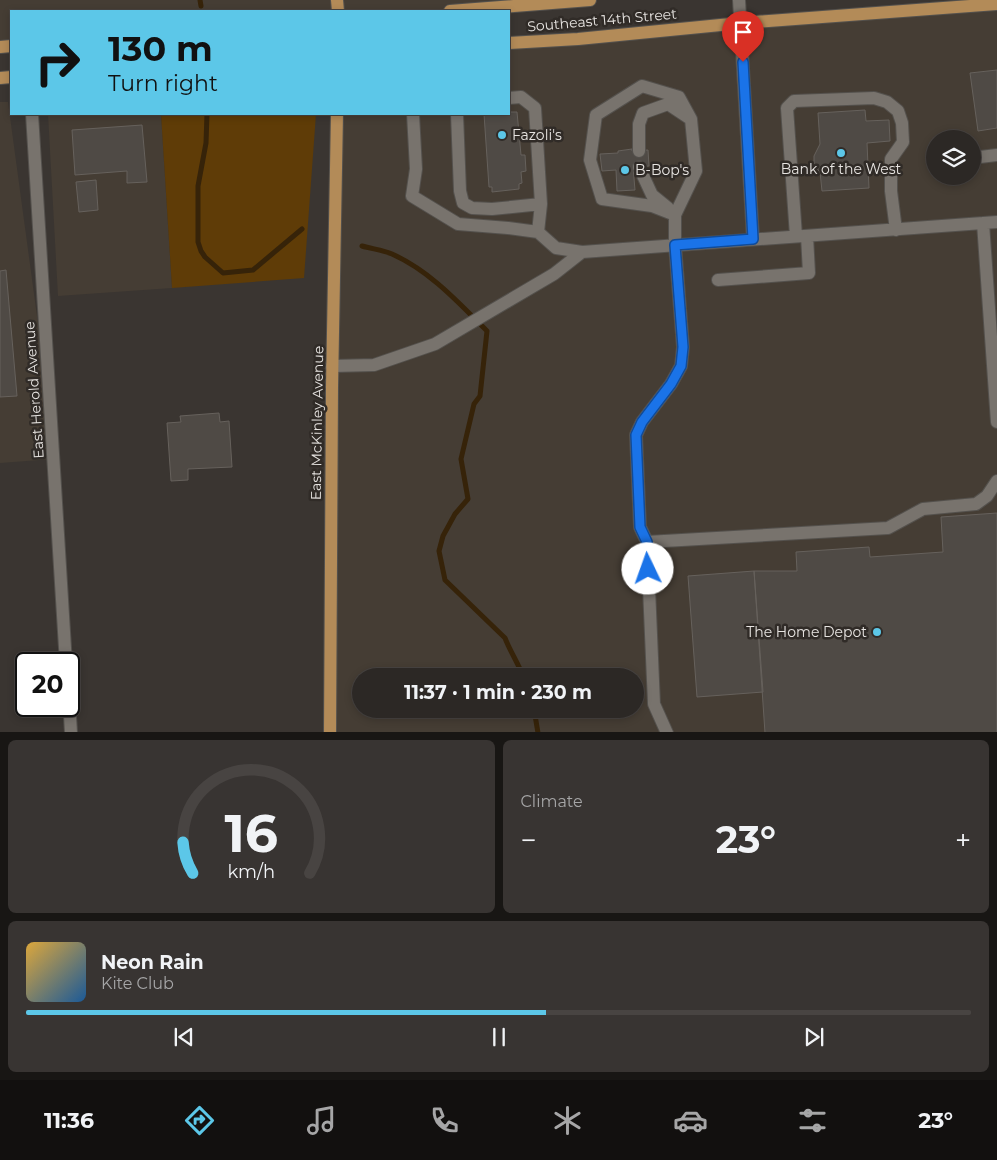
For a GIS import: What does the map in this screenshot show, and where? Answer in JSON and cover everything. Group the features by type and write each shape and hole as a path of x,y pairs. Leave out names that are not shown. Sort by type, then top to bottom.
{"main road":[{"name":"Southeast 14th Street","path":"457,10 503,3 590,0"},
{"name":"Southeast 14th Street","path":"510,43 997,4"},
{"name":"East McKinley Avenue","path":"330,732 332,366 337,115"}],"street":[{"path":"739,0 753,239"},
{"path":"667,732 654,704 647,542 640,527 636,435 642,422 671,384 681,366 683,347 675,245 675,215 696,171 691,119 678,97 642,86 596,115 590,160 602,199 652,206 675,215"},
{"path":"510,98 522,98 534,108 541,204 538,232"},
{"path":"718,280 809,273 802,236 787,108 794,101 874,98 887,102 898,111 902,123 903,142 892,159 891,191 896,230"},
{"path":"639,151 638,124 643,113 668,104 691,119"},
{"name":"East Herold Avenue","path":"32,115 65,652"},
{"path":"412,115 416,169 412,196 458,224 538,232 556,248 582,252 997,222"},
{"path":"457,115 460,191 463,202 472,208 492,209 541,204"},
{"path":"981,157 997,155"},
{"path":"639,167 652,195 675,215"},
{"path":"983,223 997,422"},
{"path":"332,366 374,365 436,344 554,274 582,252"},
{"path":"647,542 888,528 923,509 976,504 987,496 997,481"},
{"path":"70,717 71,732"}],"shaded area":[{"path":"0,0 590,0 463,10 10,10 10,47 0,47"},
{"path":"997,4 997,732 330,732 337,115 510,115 510,43"},
{"path":"0,102 8,102 50,412 53,459 0,463"},
{"path":"48,115 161,115 172,288 58,296"},
{"path":"161,115 316,115 304,278 172,288"}],"building":[{"path":"997,70 997,128 978,130 970,73"},
{"name":"Bank of the West","path":"865,110 866,121 889,120 890,141 867,143 869,188 822,191 820,172 814,163 814,156 820,144 818,113"},
{"name":"Fazoli's","path":"510,112 517,112 521,155 525,155 526,171 521,172 522,183 519,184 519,189 492,192 492,187 489,187 484,115 510,115"},
{"path":"142,125 147,182 127,183 127,171 75,175 72,130"},
{"name":"B-Bop's","path":"632,149 632,151 648,150 649,166 633,167 635,190 617,191 616,170 602,171 600,154 618,153 618,151"},
{"path":"96,180 98,210 79,212 76,182"},
{"path":"6,270 17,396 0,397 0,271"},
{"path":"219,413 220,422 229,421 232,467 188,469 188,480 171,481 167,423 181,422 180,416"},
{"name":"The Home Depot","path":"997,513 997,732 765,732 754,571 797,571 796,552 869,547 870,557 943,552 941,517"},
{"path":"754,571 763,692 697,697 688,576"}],"waterway":[{"path":"200,0 201,6"},
{"path":"207,115 206,143 198,186 198,242 205,257 223,273 253,270 302,229"},
{"path":"362,246 385,251 419,269 443,288 487,331 480,396 474,404 461,459 468,499 455,514 443,536 439,551 445,580 505,638 519,668"},
{"path":"536,718 538,732"}],"place":[{"name":"Fazoli's","path":"502,135"},
{"name":"Bank of the West","path":"841,153"},
{"name":"B-Bop's","path":"625,170"},
{"name":"The Home Depot","path":"877,632"}],"route":[{"path":"648,569 647,542 640,527 636,435 642,422 671,384 681,366 683,347 675,245 753,239 743,62"}]}
